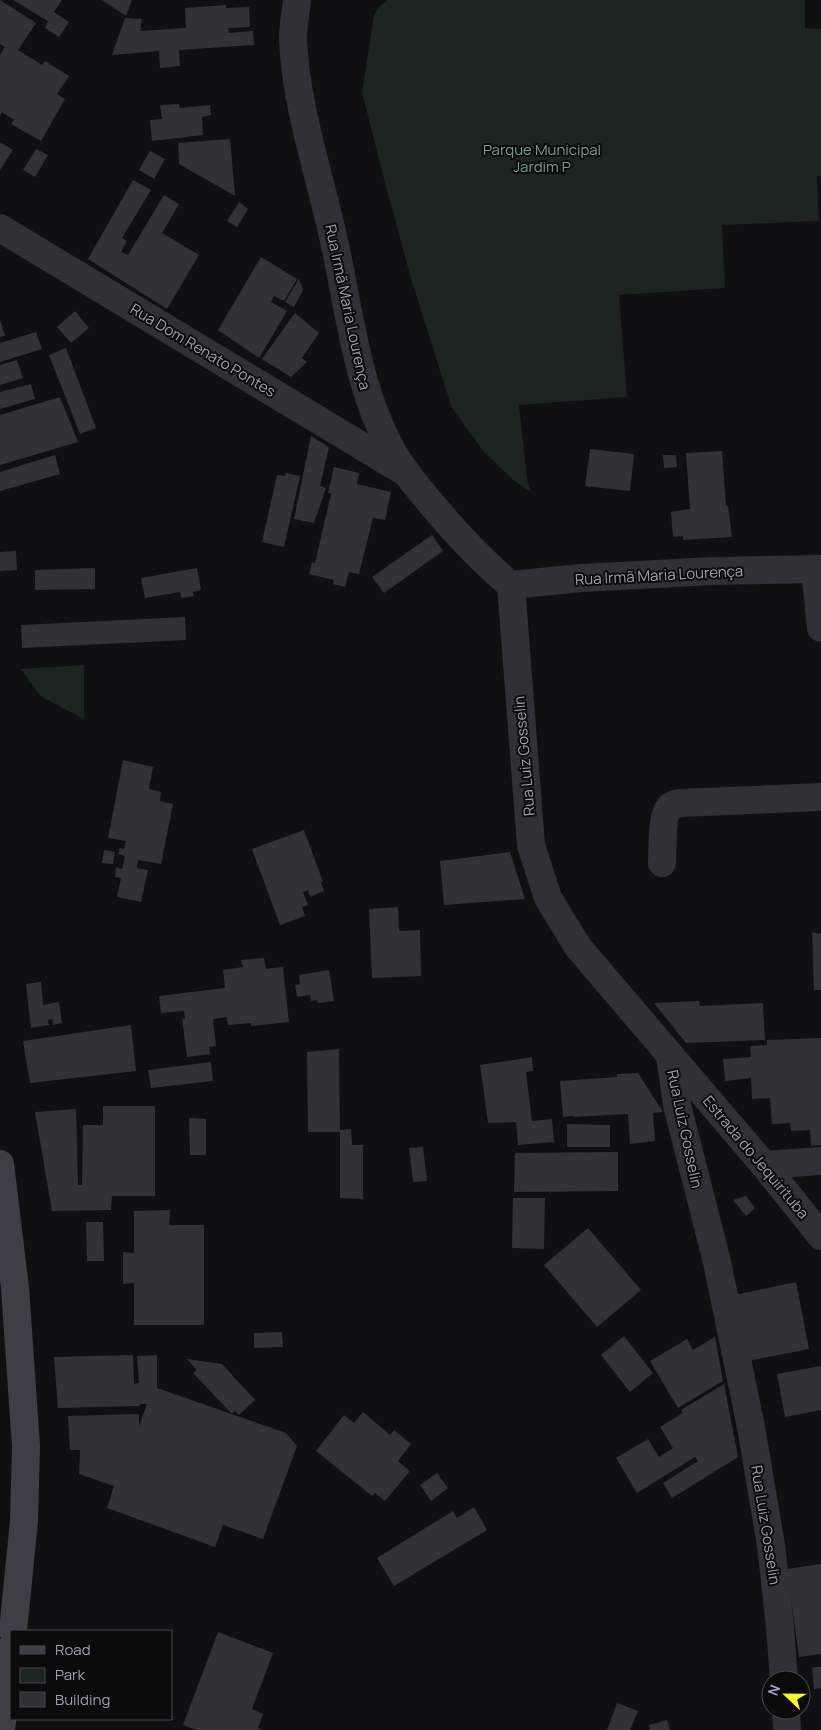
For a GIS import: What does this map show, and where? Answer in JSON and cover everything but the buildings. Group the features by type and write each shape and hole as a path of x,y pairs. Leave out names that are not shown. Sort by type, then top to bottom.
{"main road":[{"path":"0,1164 8,1288 26,1446 24,1521 10,1620"},
{"path":"1,1730 10,1656"}],"street":[{"name":"Rua Irmã Maria Lourença","path":"297,0 293,36 296,70 306,123 335,246 354,345 370,404 391,449 405,472 472,550 511,585 581,578 714,571 818,569"},
{"name":"Rua Dom Renato Pontes","path":"0,228 405,472"},
{"path":"818,569 821,628"},
{"name":"Rua Luiz Gosselin","path":"511,585 532,845 548,898 578,948 670,1055 677,1105 717,1262 751,1426 771,1545 783,1670"},
{"path":"662,863 665,818 668,809 672,805 680,803 821,797"},
{"name":"Estrada do Jequirituba","path":"670,1055 764,1165 821,1236"},
{"path":"764,1165 821,1161"}],"green space":[{"name":"Parque Municipal Jardim P","path":"387,0 805,0 805,28 821,29 821,176 817,176 819,221 722,225 725,288 619,295 627,397 519,405 527,478 531,492 513,480 484,452 452,408 410,275 362,92 374,15"},
{"path":"84,665 84,719 40,696 21,669"}]}
